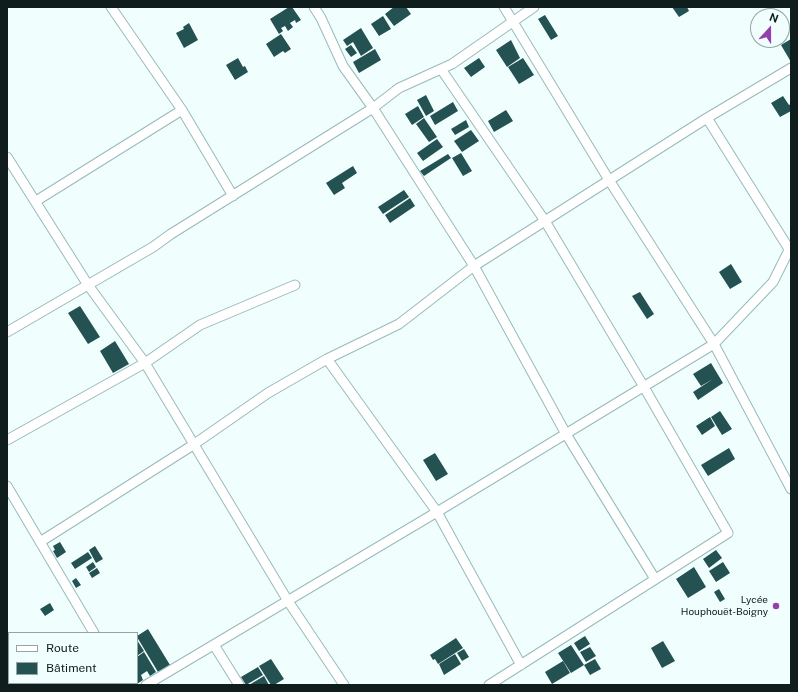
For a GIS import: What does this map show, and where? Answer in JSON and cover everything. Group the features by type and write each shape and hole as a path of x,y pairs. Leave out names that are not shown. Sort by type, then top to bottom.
{"street":[{"path":"111,7 182,110 233,196"},
{"path":"314,7 321,18 343,66 373,108 474,266 566,434 656,579"},
{"path":"504,7 609,180 714,344 791,489"},
{"path":"7,332 153,247 171,234 373,108 399,88 452,64 534,7"},
{"path":"40,542 193,445 268,393 327,360 399,324 474,266 707,118 791,68"},
{"path":"441,69 545,221 644,386 728,533 489,685"},
{"path":"36,201 182,110"},
{"path":"146,685 437,512 714,344 773,282 790,248 707,118"},
{"path":"7,157 88,285 145,363 193,445 288,600 344,685"},
{"path":"7,440 145,363 200,325 295,285"},
{"path":"327,360 437,512 521,665"},
{"path":"7,486 93,632"},
{"path":"214,644 239,685"}],"building":[{"path":"289,7 292,7 301,20 296,23 295,20 290,23 293,27 288,31 285,26 281,28 283,31 279,34 270,19"},
{"path":"394,7 406,7 411,14 394,26 385,14"},
{"path":"672,7 687,7 689,11 679,17"},
{"path":"545,15 558,36 551,40 538,19"},
{"path":"383,16 391,29 379,36 371,24"},
{"path":"189,23 198,40 184,48 176,33 184,29 183,27"},
{"path":"361,28 373,48 361,56 353,42 347,46 343,40"},
{"path":"281,34 291,49 285,53 283,51 274,57 266,44"},
{"path":"511,40 520,58 507,67 496,50"},
{"path":"790,40 791,62 783,48 790,48"},
{"path":"351,45 357,53 351,57 345,49"},
{"path":"375,49 381,60 359,73 353,62"},
{"path":"238,58 248,72 235,80 226,65"},
{"path":"479,58 485,67 471,77 464,68"},
{"path":"523,58 534,75 519,84 508,67"},
{"path":"426,95 434,111 426,116 417,100"},
{"path":"783,96 789,105 791,104 791,111 780,117 771,103"},
{"path":"453,102 458,111 435,125 430,116"},
{"path":"418,106 424,117 412,125 405,114"},
{"path":"506,110 513,121 494,132 488,121"},
{"path":"424,118 437,137 429,142 416,124"},
{"path":"466,120 469,127 455,135 451,129"},
{"path":"471,130 479,141 462,152 454,141"},
{"path":"437,139 443,147 423,161 417,153"},
{"path":"461,153 472,171 463,176 452,158"},
{"path":"448,154 451,158 424,176 420,171"},
{"path":"353,166 357,173 342,183 345,188 334,195 326,183"},
{"path":"404,190 409,197 383,214 378,207"},
{"path":"410,198 415,206 390,223 385,215"},
{"path":"731,264 742,282 730,289 719,272"},
{"path":"640,292 654,314 647,319 632,296"},
{"path":"80,306 100,337 88,344 68,313"},
{"path":"115,341 129,364 113,373 100,351"},
{"path":"711,363 723,383 698,400 693,392 713,379 701,386 693,374"},
{"path":"720,411 732,429 722,435 711,417"},
{"path":"710,417 715,426 702,435 696,426"},
{"path":"729,448 735,459 708,476 701,465"},
{"path":"435,453 448,474 436,481 423,460"},
{"path":"60,542 66,552 57,558 53,551 55,550 53,546"},
{"path":"95,546 103,559 96,563 89,550"},
{"path":"716,550 722,558 709,568 703,559"},
{"path":"88,552 92,558 75,569 71,563"},
{"path":"93,562 96,567 89,572 86,567"},
{"path":"723,562 730,573 716,582 709,571"},
{"path":"694,567 706,587 688,598 676,579"},
{"path":"97,568 100,573 92,578 89,573"},
{"path":"76,578 81,585 76,588 72,581"},
{"path":"719,589 725,599 720,602 714,592"},
{"path":"50,603 54,610 45,616 40,609"},
{"path":"148,629 170,665 158,672 138,639 138,635"},
{"path":"585,636 590,644 579,651 574,643"},
{"path":"456,638 463,648 438,664 435,659 433,660 430,655"},
{"path":"663,641 675,661 662,668 651,648"},
{"path":"138,642 144,651 138,655"},
{"path":"571,645 584,665 571,673 558,653"},
{"path":"590,647 596,656 586,662 580,652"},
{"path":"464,649 469,657 462,661 457,653"},
{"path":"144,652 156,672 150,676 147,671 141,675 143,680 138,683 138,656"},
{"path":"455,654 461,664 444,675 439,664"},
{"path":"271,659 284,679 274,685 271,685 259,666"},
{"path":"595,659 601,669 590,675 584,665"},
{"path":"563,661 570,673 552,684 545,672"},
{"path":"258,667 263,675 246,685 241,677"},
{"path":"264,676 269,685 249,685"},
{"path":"58,684 74,684 73,685"}],"place":[{"name":"Lycée Houphouët-Boigny","path":"776,606"}]}
